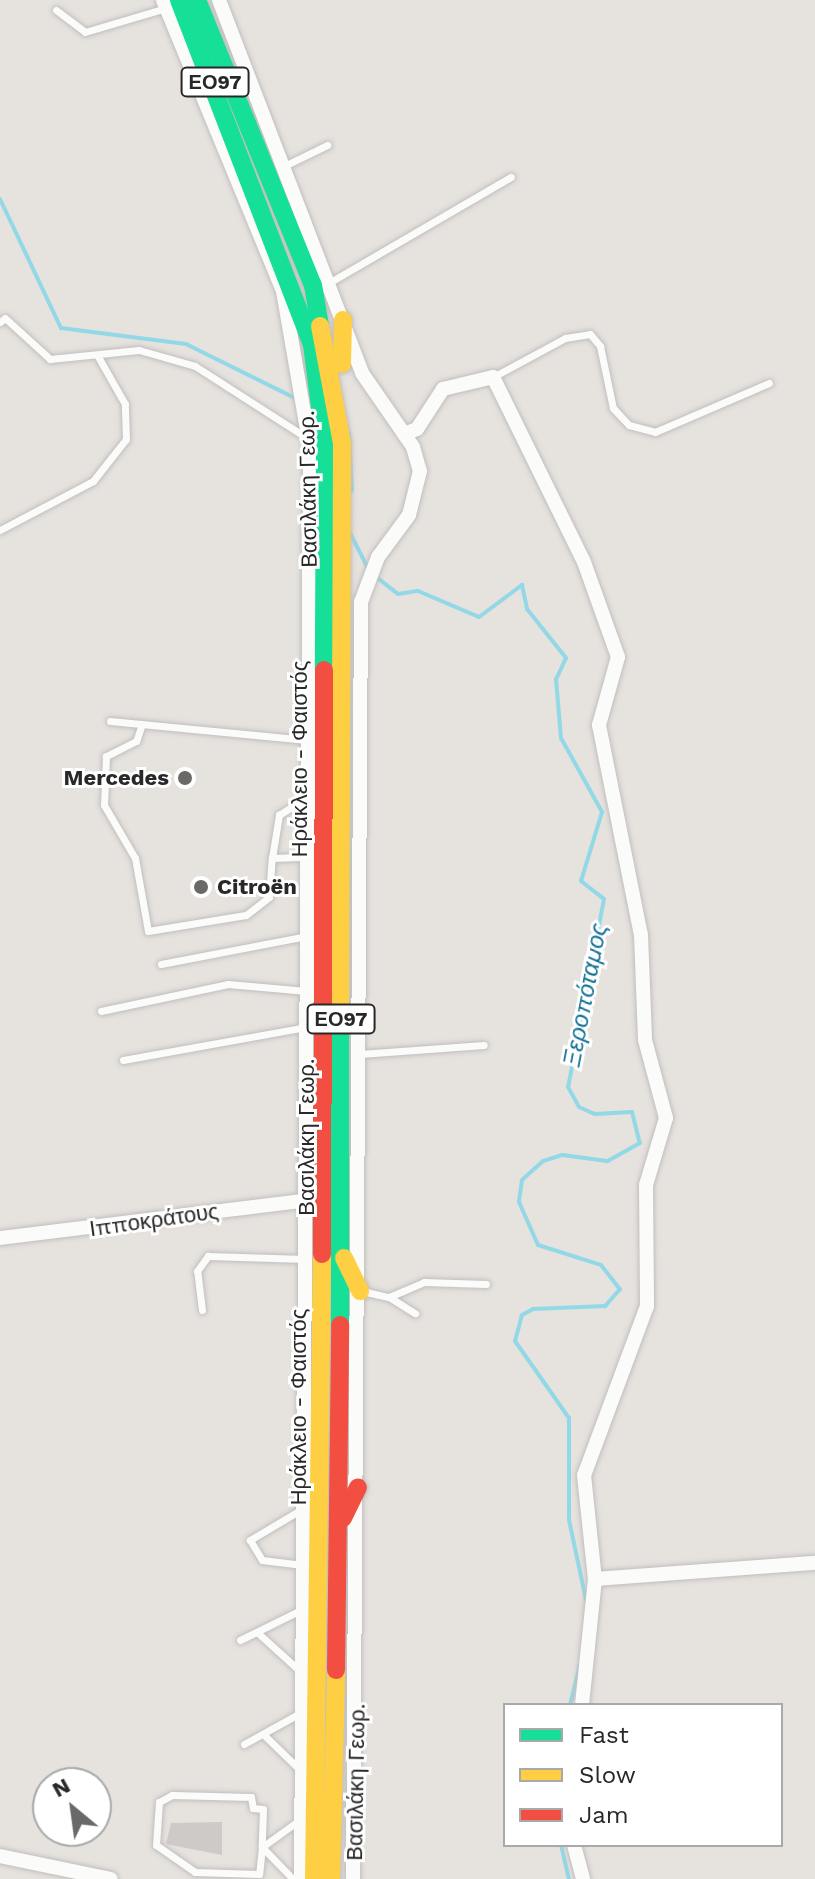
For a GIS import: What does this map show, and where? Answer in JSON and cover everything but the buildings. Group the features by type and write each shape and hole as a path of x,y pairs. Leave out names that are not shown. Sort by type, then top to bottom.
{"main road":[{"name":"Ηράκλειο - Φαιστός","path":"197,0 269,169 329,338 342,444 339,1530 331,1879"},
{"name":"Ηράκλειο - Φαιστός","path":"170,3 269,169 321,395 324,697 321,1712 314,1879"},
{"path":"342,444 343,320"},
{"path":"307,740 324,697"},
{"path":"340,1249 360,1291"},
{"path":"339,1530 358,1487"}],"street":[{"path":"219,0 273,133 269,169 252,205"},
{"name":"Βασιλάκη Γεωρ.","path":"170,3 225,145 252,205 293,333 309,439 305,1504 307,1783 301,1879"},
{"path":"269,169 273,133"},
{"path":"225,145 269,169 332,281 367,383 404,434 417,429 443,389 461,379 493,377 614,636 618,657 599,725 641,935 645,1040 666,1118 646,1185 647,1306 584,1475 595,1579 582,1703"},
{"name":"Βασιλάκη Γεωρ.","path":"353,1879 360,1291 361,630 367,577 419,493 417,460 404,434"},
{"name":"Ιπποκράτους","path":"0,1238 308,1200"},
{"path":"595,1579 815,1563"},
{"path":"575,1847 583,1879"},
{"path":"0,1856 111,1879"}],"lane":[{"path":"56,10 85,32 170,3"},
{"path":"269,169 327,145"},
{"path":"332,281 511,177"},
{"path":"2,317 50,359 139,350 195,366 309,439"},
{"path":"493,377 571,336 590,334 600,346 613,408 629,425 655,432 769,383"},
{"path":"0,530 49,510 93,481 126,439 125,404 97,355"},
{"path":"110,721 307,740"},
{"path":"142,724 136,741 106,756 104,805 135,858 148,931 246,915 269,897 279,815 307,797"},
{"path":"272,858 307,857"},
{"path":"161,964 307,936"},
{"path":"101,1011 228,984 307,991"},
{"path":"123,1060 307,1027"},
{"path":"360,1054 484,1045"},
{"path":"202,1310 197,1271 208,1256 307,1259"},
{"path":"389,1297 424,1282 486,1284"},
{"path":"360,1291 389,1297 415,1313"},
{"path":"305,1504 289,1523 250,1540 262,1560 306,1565"},
{"path":"240,1640 259,1634 306,1606"},
{"path":"259,1634 307,1677"},
{"path":"244,1744 264,1735 307,1704"},
{"path":"264,1735 307,1783"},
{"path":"262,1847 259,1874 195,1872 156,1845 159,1802 172,1795 251,1797 253,1808 263,1809 262,1847 293,1879"},
{"path":"262,1847 281,1840 306,1808"}],"waterway":[{"name":"Ξεροπόταμος","path":"0,199 61,328 186,344 297,399"},
{"name":"Ξεροπόταμος","path":"349,433 352,491"},
{"name":"Ξεροπόταμος","path":"351,535 369,570"},
{"name":"Ξεροπόταμος","path":"375,576 398,594 418,591 479,617 522,585 527,609 566,658 556,679 561,738 602,812 581,881 604,899 568,1087 579,1107 595,1114 632,1112 640,1143 607,1161 562,1155 543,1161 522,1180 519,1202 538,1245 601,1265 620,1289 605,1306 533,1309 522,1315 515,1341 569,1418 569,1520 586,1600"},
{"name":"Ξεροπόταμος","path":"570,1703 580,1665"},
{"name":"Ξεροπόταμος","path":"561,1847 569,1879"}],"traffic: fast":[{"path":"179,0 312,344 325,446 324,670"},
{"path":"197,0 313,285 320,326"},
{"path":"340,1015 340,1325"}],"traffic: slow":[{"path":"342,364 343,320"},
{"path":"320,326 342,444 340,1015"},
{"path":"314,1879 322,1254"},
{"path":"344,1258 360,1291"},
{"path":"331,1879 336,1670"}],"traffic: jam":[{"path":"322,1254 324,670"},
{"path":"336,1670 340,1325"},
{"path":"343,1518 358,1487"}],"place":[{"name":"Mercedes","path":"185,778"},
{"name":"Citroën","path":"201,887"}]}
